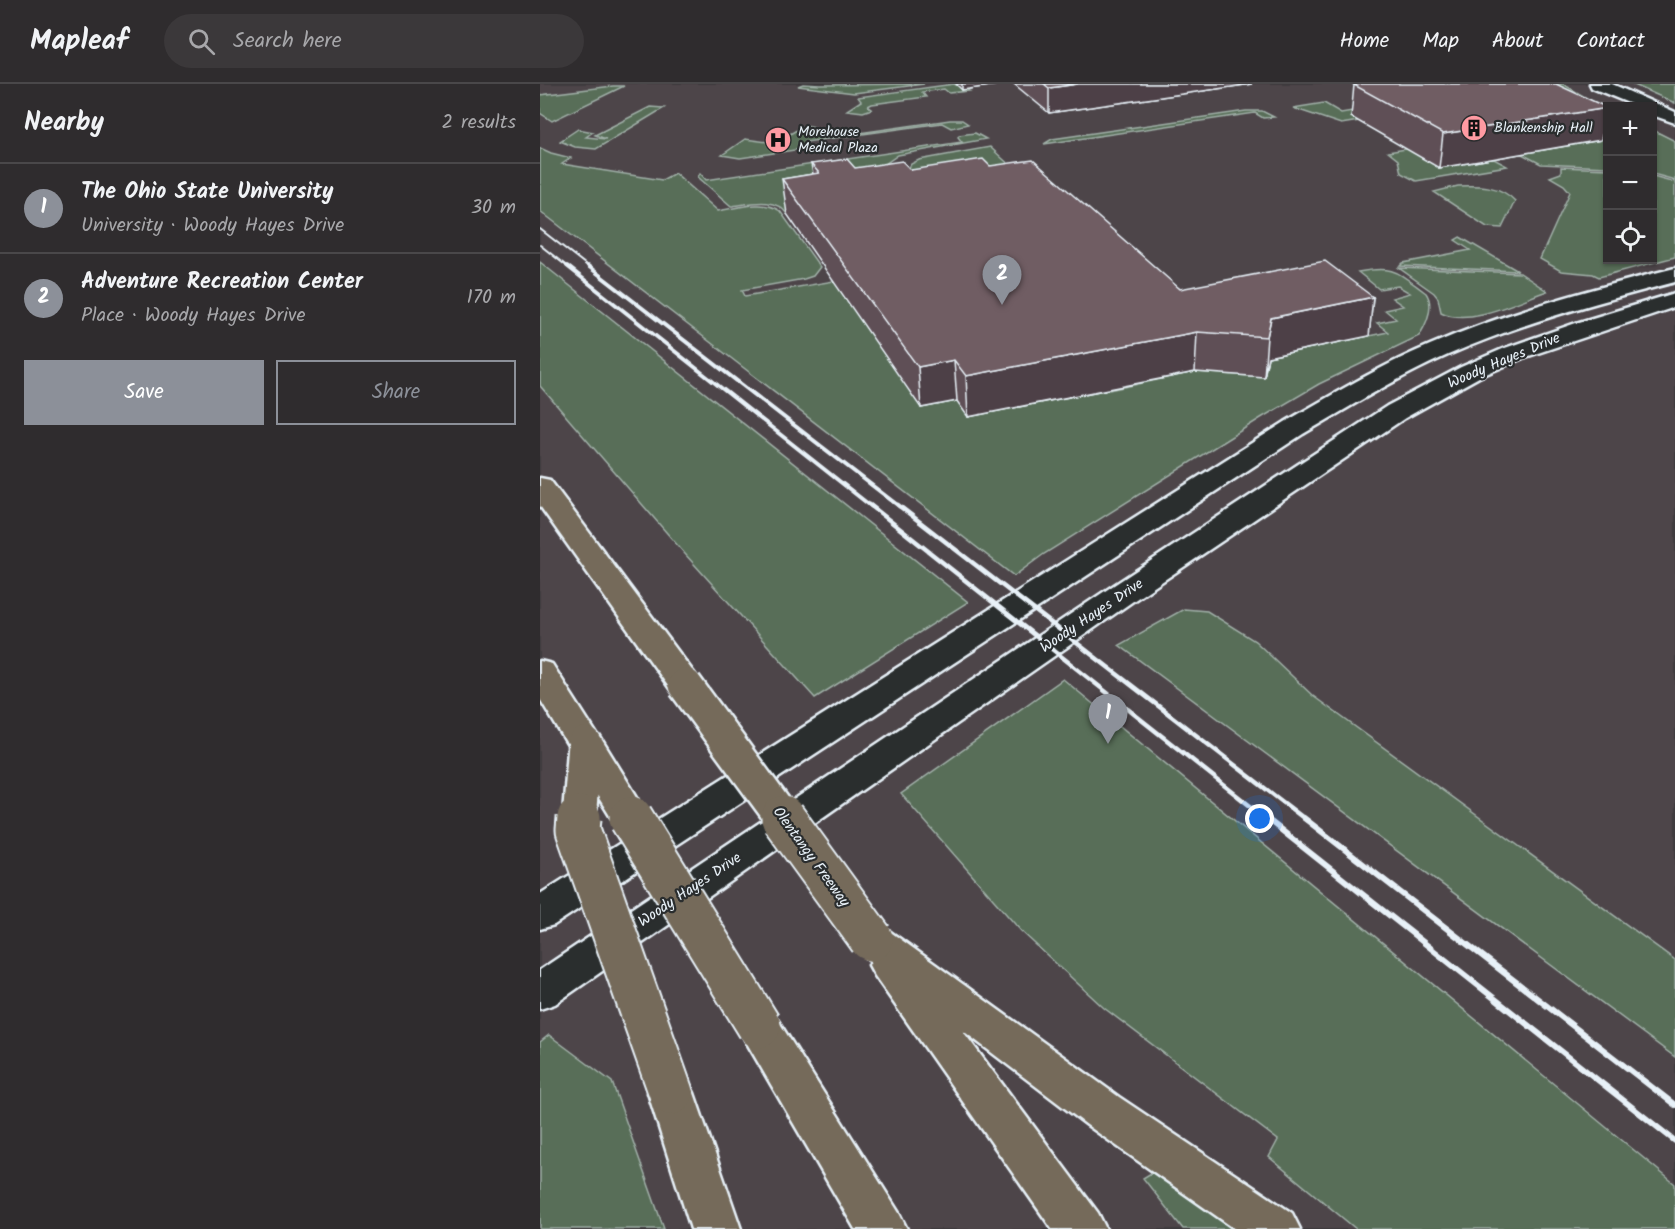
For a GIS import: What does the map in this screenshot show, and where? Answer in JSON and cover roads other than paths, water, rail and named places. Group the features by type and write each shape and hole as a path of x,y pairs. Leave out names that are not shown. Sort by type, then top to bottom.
{"highway":[{"name":"Olentangy Freeway","path":"540,486 1081,1229"},
{"path":"540,671 882,1229"},
{"path":"585,744 579,830 716,1229"},
{"path":"871,939 1103,1111 1275,1229"}],"street":[{"path":"1598,84 1639,102"},
{"path":"1657,110 1675,118"},
{"name":"Woody Hayes Drive","path":"540,914 1294,428 1366,386 1439,351 1511,323 1583,300 1675,275"},
{"name":"Woody Hayes Drive","path":"540,992 1125,592 1396,412 1470,372 1515,353 1584,328 1675,300"}],"railway":[{"path":"540,229 590,268"},
{"path":"540,245 569,268"},
{"path":"567,266 872,507"},
{"path":"588,266 900,507"},
{"path":"870,505 1268,820"},
{"path":"898,505 1306,820"},
{"path":"1266,818 1675,1141"},
{"path":"1304,818 1675,1105"}],"place":[{"name":"Blankenship Hall","path":"1474,128"},
{"name":"Morehouse Medical Plaza","path":"778,140"},
{"name":"Adventure Recreation Center","path":"1002,305"},
{"name":"The Ohio State University","path":"1108,744"}]}
